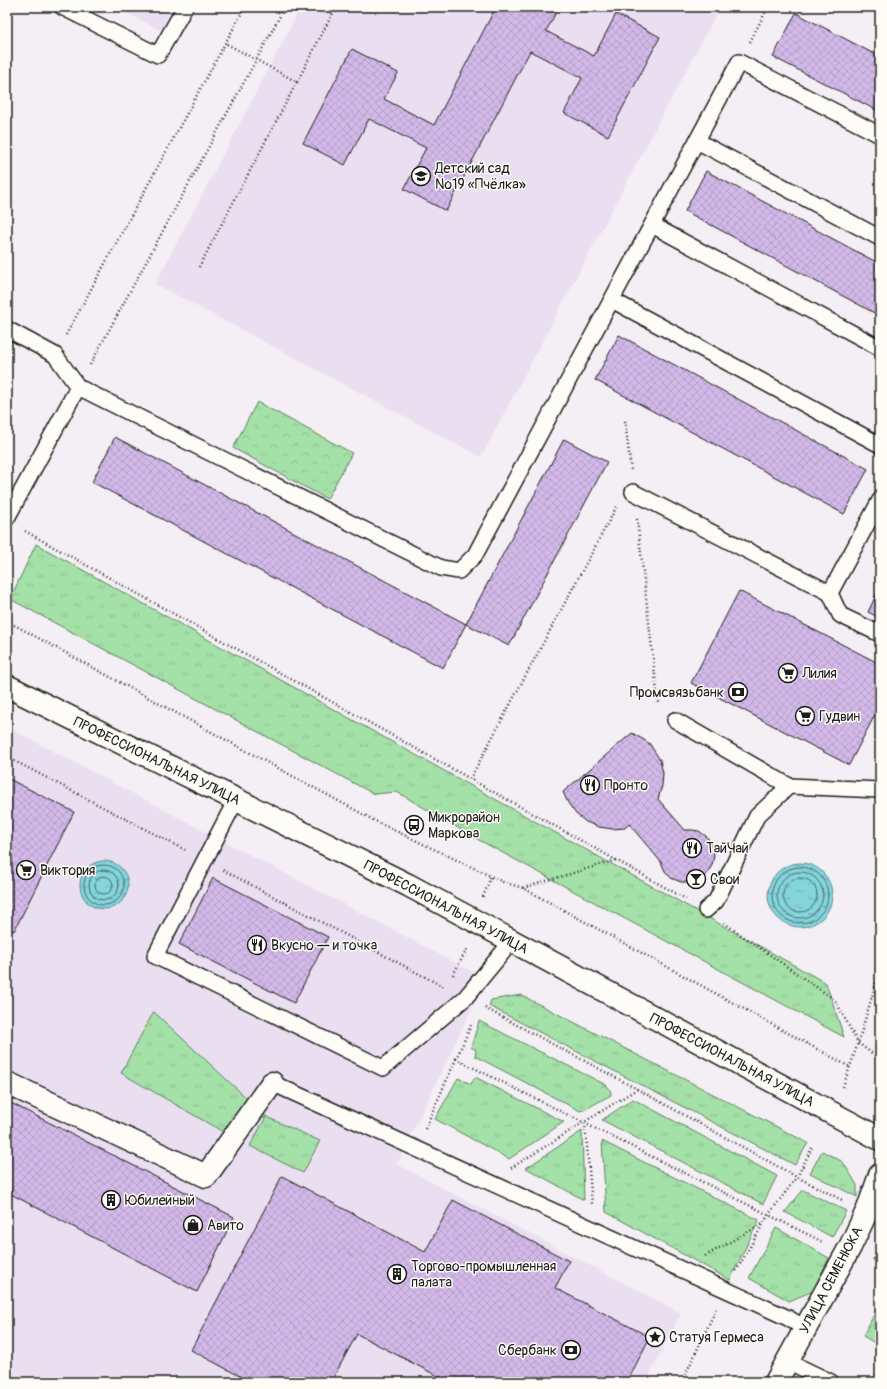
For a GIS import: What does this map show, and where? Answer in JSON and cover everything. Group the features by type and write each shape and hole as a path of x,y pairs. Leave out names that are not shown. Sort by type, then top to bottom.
{"main road":[{"name":"ПРОФЕССИОНАЛЬНАЯ УЛИЦА","path":"7,686 408,885 880,1139"},
{"path":"7,1083 206,1176 272,1084"},
{"name":"УЛИЦА СЕМЕНЮКА","path":"776,1382 853,1240 868,1208 880,1174"}],"lane":[{"path":"62,7 158,55 185,7"},
{"path":"7,329 55,355 78,387 441,568 459,571 476,555 739,62 880,135"},
{"path":"697,141 880,238"},
{"path":"652,225 880,348"},
{"path":"612,300 880,445"},
{"path":"7,518 78,387"},
{"path":"633,492 830,593 840,615 880,634"},
{"path":"830,593 880,500"},
{"path":"675,720 789,786 880,790"},
{"path":"706,910 716,901 757,816 789,786"},
{"path":"236,800 155,956 383,1068 465,998 512,941"},
{"path":"272,1084 788,1318 806,1329"},
{"path":"787,1361 831,1382"}],"path":[{"path":"55,355 245,7"},
{"path":"78,387 286,7"},
{"path":"199,267 336,7"},
{"path":"739,62 768,7"},
{"path":"225,43 297,82"},
{"path":"625,421 658,701 675,720"},
{"path":"470,779 617,506"},
{"path":"21,528 706,910 835,1000 858,1043 880,1059"},
{"path":"7,621 379,823 503,882 523,888 850,1067"},
{"path":"7,757 465,998 849,1204"},
{"path":"523,888 616,860"},
{"path":"483,897 492,876"},
{"path":"446,988 467,949"},
{"path":"843,1087 880,970"},
{"path":"416,1149 480,1006"},
{"path":"456,1059 824,1242"},
{"path":"488,1182 637,1090"},
{"path":"585,1122 595,1230"},
{"path":"682,1382 724,1289 769,1214 797,1177 814,1146"},
{"path":"681,1269 764,1223"}],"shaded area":[{"path":"116,7 174,7 161,31"},
{"name":"Детский сад №19 «Пчёлка»","path":"301,7 720,7 481,457 155,284"},
{"path":"7,727 486,979 397,1164 681,1313 646,1382 7,1382"}],"green space":[{"path":"257,402 352,453 327,499 233,448"},
{"path":"36,544 826,983 844,1037 477,839 397,792 374,794 10,599"},
{"path":"521,995 808,1143 795,1165 489,1006 491,1000"},
{"path":"154,1012 267,1117 320,1141 303,1173 250,1146 266,1117 225,1133 121,1073"},
{"path":"479,1021 606,1085 610,1089 611,1095 580,1111 475,1056 476,1050 471,1047"},
{"path":"475,1077 564,1122 509,1159 435,1119 458,1078 471,1084"},
{"path":"633,1099 777,1176 763,1204 602,1120"},
{"path":"582,1131 584,1200 526,1168"},
{"path":"602,1141 759,1220 730,1280 606,1212"},
{"path":"822,1151 843,1162 857,1185 857,1197 810,1173"},
{"path":"803,1190 846,1211 832,1237 785,1212"},
{"path":"776,1228 829,1258 813,1291 789,1301 749,1278"},
{"path":"880,1303 880,1346 863,1336"}],"water":[{"path":"104,861 113,863 121,868 126,876 128,885 126,894 121,902 113,907 104,909 95,907 87,902 82,894 80,885 82,876 87,868 95,863"},
{"path":"794,863 806,863 823,872 830,883 832,895 830,907 823,918 806,927 794,927 782,922 773,913 768,901 768,889 773,877 782,868"}],"building":[{"path":"496,7 559,7 546,31 594,56 616,14 660,37 608,136 564,113 582,78 530,51 446,211 404,189 426,148 369,119 345,165 303,143 352,49 398,73 384,99 434,125"},
{"path":"796,13 880,57 880,112 773,57"},
{"path":"706,171 880,264 880,316 685,211"},
{"path":"619,335 868,469 844,514 595,380"},
{"path":"115,437 466,624 443,668 92,482"},
{"path":"564,439 607,462 509,646 466,624"},
{"path":"880,587 880,618 868,612"},
{"name":"Лилия","path":"739,591 880,664 880,705 849,765 691,683"},
{"path":"632,733 649,743 660,760 663,773 662,786 658,799 685,830 699,831 707,837 712,845 714,855 712,865 707,874 699,879 690,882 681,882 671,878 665,871 661,862 629,824 625,828 612,829 599,827 586,822 576,814 568,803 563,792"},
{"name":"Виктория","path":"7,778 74,812 14,931 7,927"},
{"path":"213,878 328,937 294,1003 179,944"},
{"name":"Юбилейный","path":"7,1101 234,1217 197,1292 7,1192"},
{"name":"Торгово-промышленная палата","path":"282,1176 425,1252 453,1200 569,1261 555,1288 650,1337 627,1382 449,1382 357,1334 331,1382 251,1382 191,1350"}],"place":[{"name":"Детский сад №19 «Пчёлка»","path":"421,176"},
{"name":"Лилия","path":"788,673"},
{"name":"Промсвязьбанк","path":"738,692"},
{"name":"Гудвин","path":"805,716"},
{"name":"Пронто","path":"590,785"},
{"name":"Микрорайон Маркова","path":"414,825"},
{"name":"ТайЧай","path":"692,848"},
{"name":"Виктория","path":"26,870"},
{"name":"Свои","path":"696,879"},
{"name":"Вкусно — и точка","path":"257,945"},
{"name":"Юбилейный","path":"111,1200"},
{"name":"Авито","path":"193,1225"},
{"name":"Торгово-промышленная палата","path":"397,1274"},
{"name":"Статуя Гермеса","path":"655,1337"},
{"name":"Сбербанк","path":"571,1350"}]}
